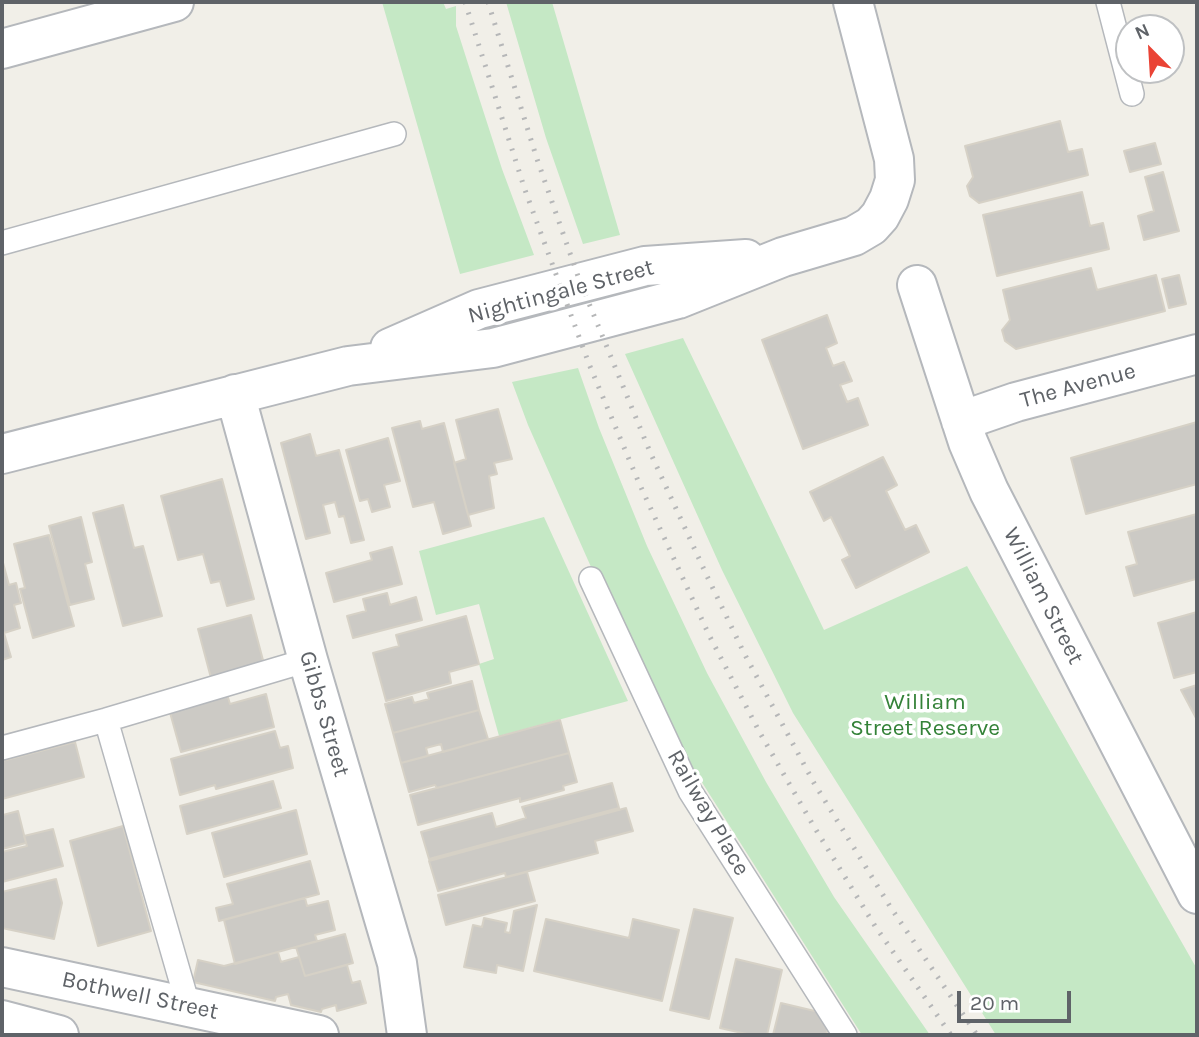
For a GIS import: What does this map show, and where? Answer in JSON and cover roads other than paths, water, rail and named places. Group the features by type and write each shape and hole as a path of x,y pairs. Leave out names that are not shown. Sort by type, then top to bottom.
{"street":[{"path":"2,49 174,2"},
{"name":"Nightingale Street","path":"2,454 348,366 493,348 678,299 783,257 854,236 871,226 884,208 895,180 894,159 853,2"},
{"name":"William Street","path":"916,285 961,421 989,491 1197,894"},
{"name":"The Avenue","path":"961,421 1016,402 1197,354"},
{"name":"Gibbs Street","path":"234,394 308,660 397,963 407,1035"},
{"name":"Bothwell Street","path":"2,967 319,1035"},
{"path":"2,1020 59,1035"}],"lane":[{"path":"1108,2 1132,94"},
{"path":"2,243 394,134"},
{"name":"Railway Place","path":"591,579 690,791 845,1035"},
{"path":"2,748 308,660"},
{"path":"106,720 188,1005"}],"railway":[{"path":"465,2 525,190 589,364 639,483 709,635 760,733 813,825 875,926 951,1035"},
{"path":"488,2 537,159 579,279 650,452 707,576 744,653 814,783 891,908 977,1035"}],"park label":[{"name":"William Street Reserve","path":"925,715"}]}
